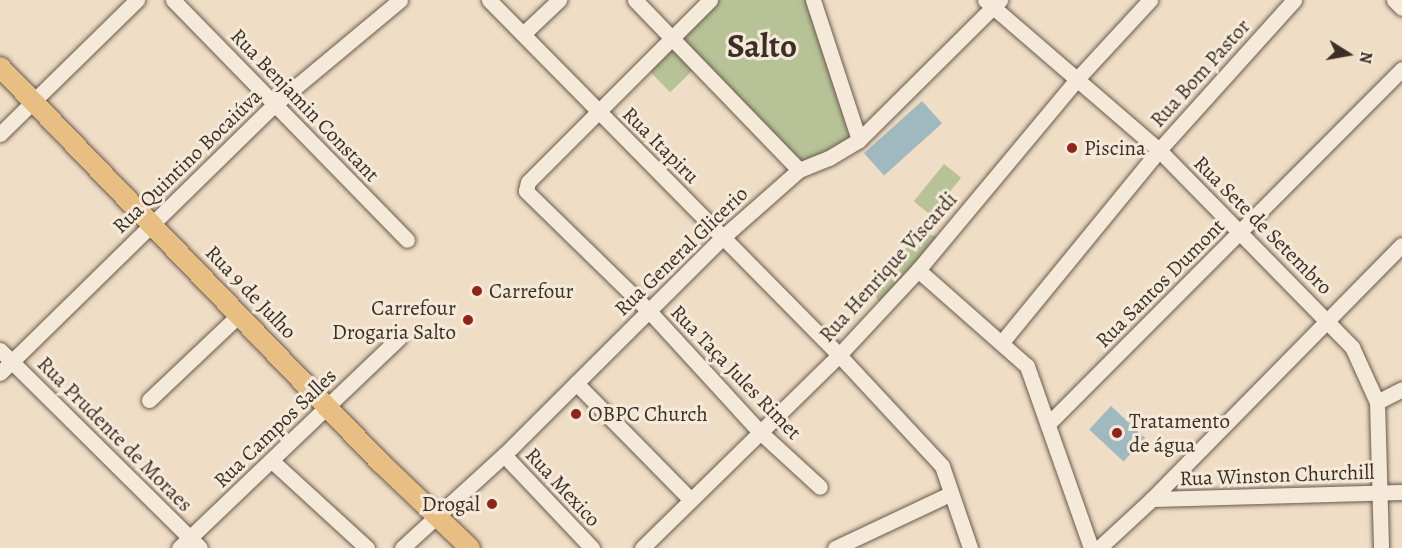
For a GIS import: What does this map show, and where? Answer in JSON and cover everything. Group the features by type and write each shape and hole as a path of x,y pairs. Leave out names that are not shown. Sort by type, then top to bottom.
{"main road":[{"name":"Rua 9 de Julho","path":"0,67 327,408 470,548"}],"street":[{"path":"0,134 137,0"},
{"name":"Rua Benjamin Constant","path":"172,0 407,240"},
{"name":"Rua Quintino Bocaiúva","path":"0,374 274,105 400,0"},
{"name":"Rua Itapiru","path":"489,0 839,355 942,466 970,548"},
{"path":"523,34 560,0"},
{"path":"635,0 799,170"},
{"path":"599,112 710,0"},
{"path":"813,0 859,140"},
{"name":"Rua Henrique Viscardi","path":"642,548 839,355 918,270 1077,79 1150,0"},
{"name":"Rua Bom Pastor","path":"1002,342 1159,150 1294,0"},
{"path":"1394,0 1402,8"},
{"name":"Rua General Glicerio","path":"402,548 504,455 723,237 799,170 859,140 993,2"},
{"name":"Rua Sete de Setembro","path":"993,2 1159,150 1352,347 1377,402 1381,548"},
{"name":"Rua Santos Dumont","path":"1048,424 1402,69"},
{"name":"Rua Taça Jules Rimet","path":"599,112 528,182 527,195 648,311 760,432 820,487"},
{"path":"1099,548 1152,500 1402,245"},
{"path":"918,270 1027,366 1091,548"},
{"path":"149,400 239,315"},
{"name":"Rua Campos Salles","path":"189,545 399,338"},
{"name":"Rua Prudente de Moraes","path":"0,350 189,545"},
{"path":"576,383 691,500"},
{"path":"1377,402 1402,390"},
{"name":"Rua Mexico","path":"504,455 592,548"},
{"path":"272,461 367,548"},
{"name":"Rua Winston Churchill","path":"1152,500 1402,492"},
{"path":"835,548 855,544 950,494"}],"green space":[{"path":"712,0 811,0 856,141 799,169 674,39"},
{"path":"673,45 695,68 670,92 648,69"},
{"path":"944,164 961,178 931,215 914,201"},
{"path":"922,233 940,237 880,303 867,285"}],"water":[{"path":"922,101 942,123 884,175 864,153"},
{"name":"Tratamento de água","path":"1111,406 1145,438 1124,461 1089,429"}],"place":[{"name":"Piscina","path":"1072,148"},
{"name":"Carrefour","path":"477,291"},
{"name":"Carrefour Drogaria Salto","path":"468,320"},
{"name":"OBPC Church","path":"576,414"},
{"name":"Tratamento de água","path":"1117,433"},
{"name":"Drogal","path":"492,504"}],"district":[{"name":"Salto","path":"762,46"}]}
